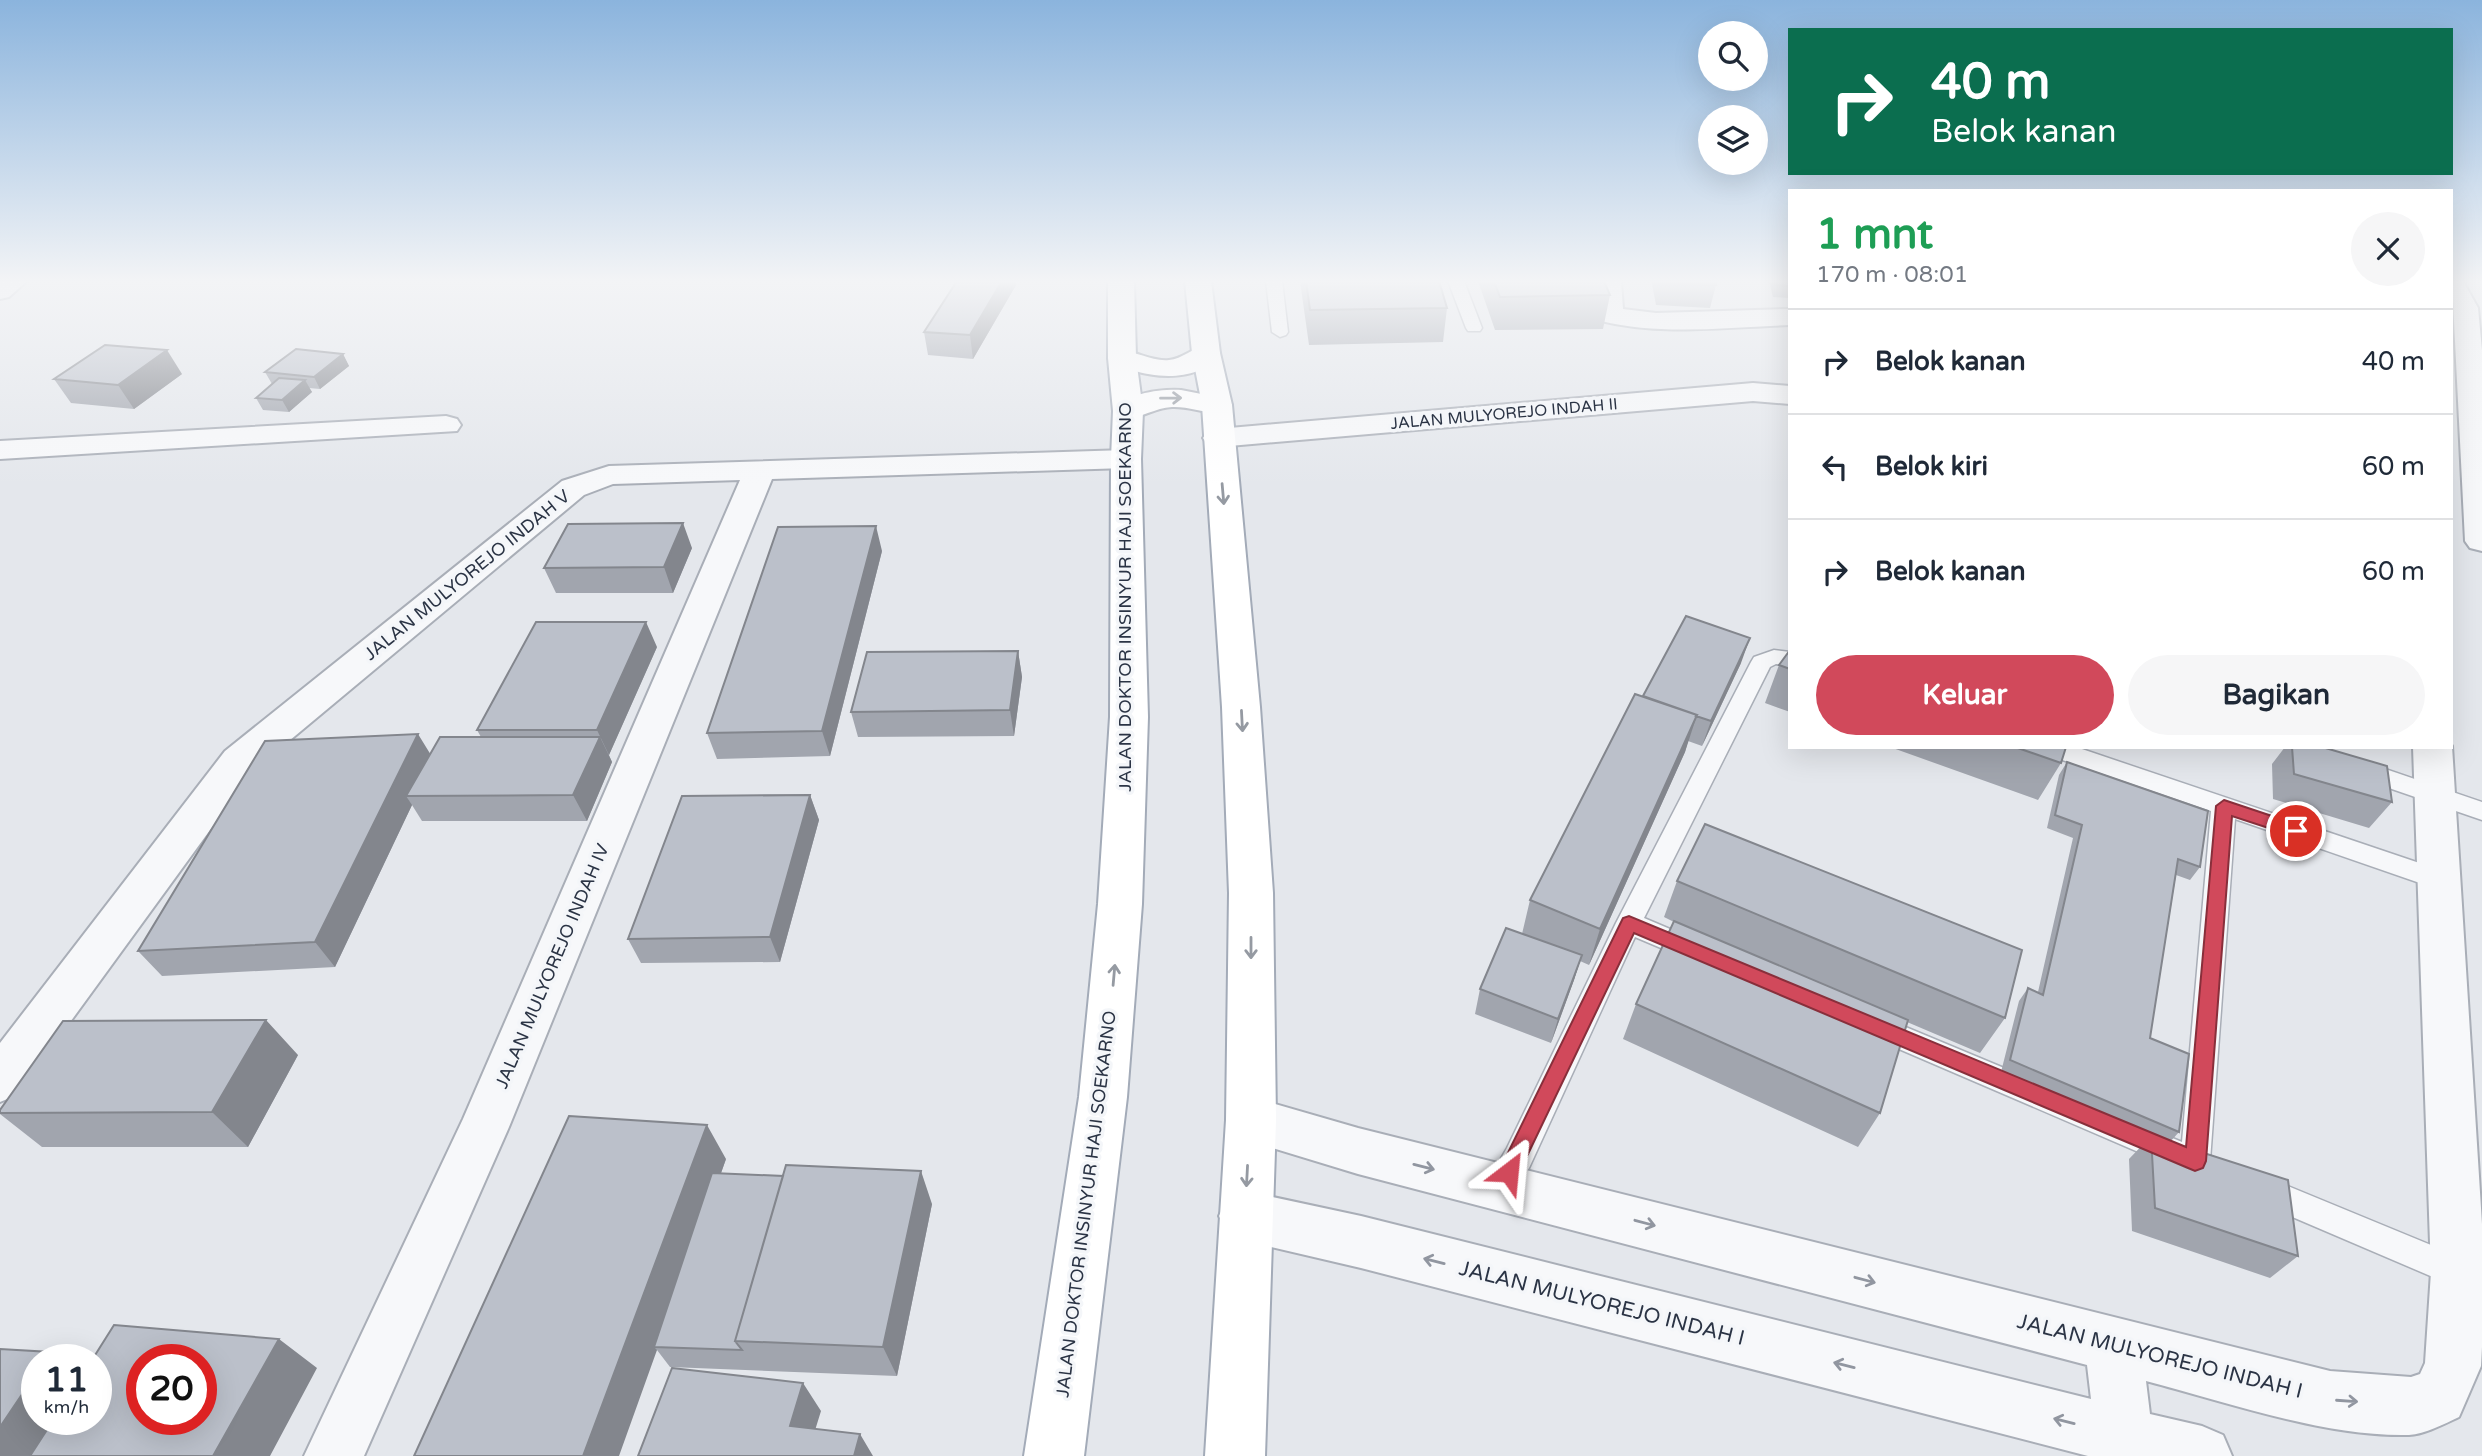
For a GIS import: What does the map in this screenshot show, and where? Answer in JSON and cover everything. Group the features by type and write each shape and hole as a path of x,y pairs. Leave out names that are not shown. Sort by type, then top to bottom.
{"main road":[{"name":"JALAN DOKTOR INSINYUR HAJI SOEKARNO","path":"1054,1456 1103,1097 1120,904 1129,717 1126,459 1128,411 1122,349"},
{"path":"1206,349 1217,421 1241,708 1251,893 1251,1120 1235,1456"},
{"path":"1122,358 1156,369 1185,367 1206,353"},
{"path":"1128,411 1157,398 1188,397 1217,421"}],"street":[{"path":"2461,349 2482,541"},
{"name":"JALAN MULYOREJO INDAH II","path":"1217,421 1753,392 1788,395"},
{"path":"0,450 446,425"},
{"name":"JALAN MULYOREJO INDAH V","path":"0,1080 239,761 573,488 609,475 1126,459"},
{"name":"JALAN MULYOREJO INDAH IV","path":"334,1456 484,1127 759,472"},
{"name":"JALAN MULYOREJO INDAH I","path":"1251,1120 1334,1145 2330,1400 2411,1406 2439,1397 2453,1366 2470,1277 2440,880 2450,785"},
{"name":"JALAN MULYOREJO INDAH I","path":"1245,1216 1339,1237 2202,1456"},
{"path":"2113,1344 2124,1436"}],"lane":[{"path":"1500,1186 1518,1158 1629,923 1762,662 1774,657 1788,659"},
{"path":"2056,749 2440,880"},
{"path":"2345,765 2450,785"},
{"path":"2216,1170 2224,806"},
{"path":"1629,923 1719,961"},
{"path":"1848,1015 2470,1277"}],"building":[{"path":"99,349 167,350 118,385 54,379"},
{"path":"296,349 343,354 314,377 265,372"},
{"path":"279,378 305,380 282,400 256,398"},
{"path":"683,523 664,567 544,568 568,524"},
{"path":"876,526 822,731 707,733 778,527"},
{"path":"1686,616 1750,638 1711,721 1643,696"},
{"path":"536,622 646,622 597,730 477,730"},
{"path":"1018,651 1010,710 851,712 867,652"},
{"path":"1788,653 1788,668 1779,665"},
{"path":"1635,694 1697,715 1600,929 1530,900"},
{"path":"418,734 315,942 138,951 265,741"},
{"path":"440,737 600,737 573,795 406,796"},
{"path":"2021,749 2065,749 2061,763"},
{"path":"2292,749 2329,749 2387,766 2392,802 2294,774"},
{"path":"2067,762 2208,811 2200,867 2178,859 2150,1038 2189,1054 2179,1132 2010,1060 2028,988 2043,995 2082,825 2055,815"},
{"path":"810,795 770,937 628,939 682,796"},
{"path":"1705,824 2022,950 2005,1018 1677,881"},
{"path":"1674,921 1908,1020 1880,1113 1636,1004"},
{"path":"1506,928 1582,955 1558,1019 1480,989"},
{"path":"266,1020 212,1112 0,1113 63,1021"},
{"path":"569,1116 707,1125 583,1456 414,1456"},
{"path":"2151,1136 2288,1180 2298,1256 2155,1208"},
{"path":"786,1165 921,1171 883,1347 735,1341"},
{"path":"712,1173 783,1176 735,1341 742,1350 654,1347"},
{"path":"114,1325 279,1339 213,1456 30,1456 44,1435 112,1435 112,1344 102,1344"},
{"path":"0,1349 21,1350 21,1396 0,1427"},
{"path":"672,1368 803,1383 790,1426 860,1434 854,1456 638,1456"}],"route":[{"path":"1509,1172 1629,923 2195,1161 2224,806 2296,831"}]}
